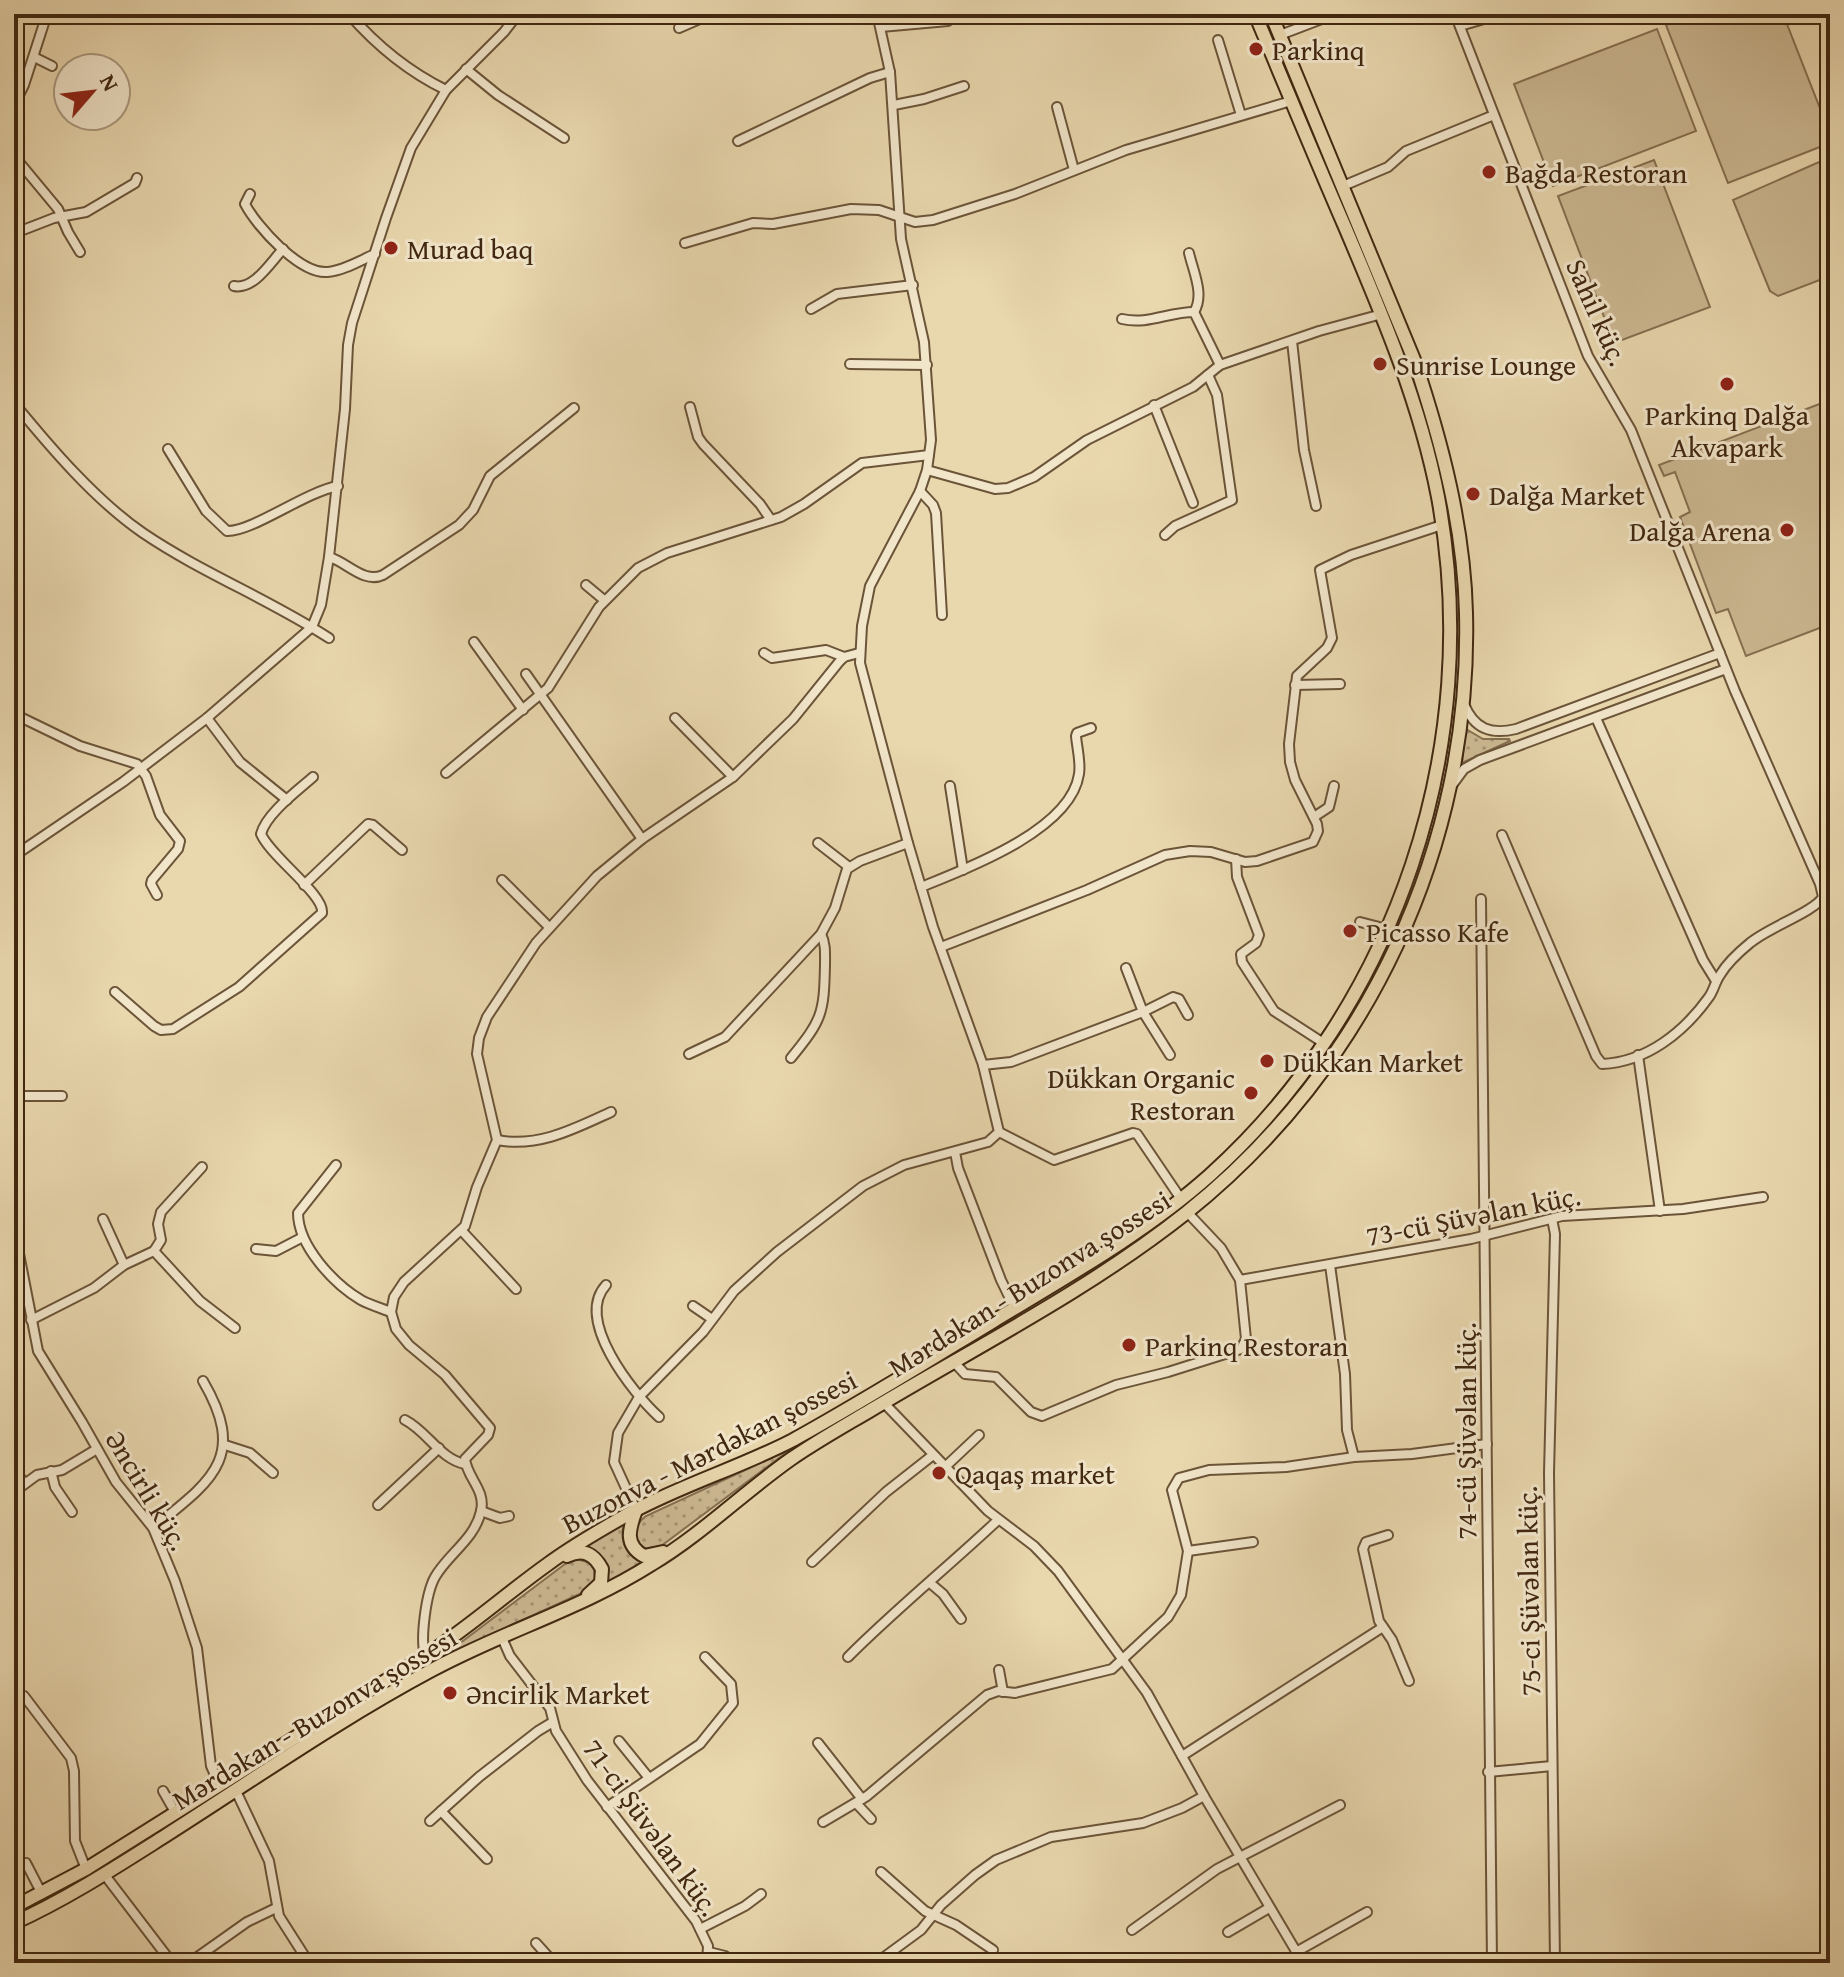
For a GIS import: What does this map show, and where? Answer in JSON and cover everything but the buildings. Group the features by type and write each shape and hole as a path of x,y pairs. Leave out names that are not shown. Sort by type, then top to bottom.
{"main road":[{"name":"Buzonva - Mərdəkan şossesi","path":"14,1907 86,1869 425,1656 466,1629 578,1543 636,1510 799,1436 1097,1258 1181,1199 1253,1133 1288,1094 1325,1044 1365,976 1412,867 1435,785 1442,744 1450,671 1451,613 1442,525 1416,413 1382,314 1255,14"},
{"name":"Mərdəkan - Buzonva şossesi","path":"14,1923 104,1874 428,1672 623,1582 685,1542 790,1460 1106,1269 1187,1212 1263,1143 1316,1080 1349,1034 1380,982 1427,874 1450,789 1463,702 1466,613 1448,477 1415,362 1271,14"},
{"path":"636,1510 628,1535 637,1552 651,1557 685,1542"},
{"path":"533,1575 572,1553 582,1552 591,1554 602,1569 601,1583 594,1591 554,1615"}],"street":[{"path":"14,20 22,14"},
{"path":"14,105 34,57 47,14"},
{"path":"349,14 398,62 446,90"},
{"path":"14,856 207,718 312,627 321,605 329,557 352,323 405,162 446,90 518,14"},
{"path":"679,28 711,14"},
{"path":"877,14 894,105 899,216 927,365 929,455 920,491 870,586 859,653 862,676 921,887 983,1065 999,1132 1054,1160 1137,1134 1181,1199"},
{"path":"1280,35 1335,14"},
{"name":"Sahil küç.","path":"1455,14 1588,356 1631,430 1726,669 1820,884 1823,897 1816,905 1756,938 1728,964 1716,981"},
{"path":"1460,26 1501,14"},
{"path":"881,27 948,21"},
{"path":"1218,40 1241,115"},
{"path":"34,57 52,66"},
{"path":"466,69 498,95 564,138"},
{"path":"738,141 870,78 890,72"},
{"path":"894,105 964,86"},
{"path":"685,243 753,223 773,224 851,209 879,210 915,222 933,220 1015,194 1126,150 1291,101"},
{"path":"1057,107 1074,170"},
{"path":"1343,186 1388,167 1406,151 1494,115"},
{"path":"14,156 63,218 80,252"},
{"path":"23,230 54,218 86,212 135,183 137,178"},
{"path":"250,194 245,204 250,213 283,249 310,269 323,273 334,271 375,254"},
{"path":"234,286 242,288 250,285 283,249"},
{"path":"1189,253 1200,300 1194,312"},
{"path":"811,309 837,294 913,285"},
{"path":"1122,319 1145,322 1181,312 1194,312"},
{"path":"1194,312 1220,365"},
{"path":"927,470 995,489 1008,488 1028,481 1087,440 1193,387 1220,365 1382,314"},
{"path":"1292,341 1304,450 1316,506"},
{"path":"850,364 927,365"},
{"path":"1165,535 1175,526 1232,500 1217,395 1208,375"},
{"path":"14,403 91,487 129,522 173,551 329,638"},
{"path":"1154,405 1193,503"},
{"path":"690,407 703,444 760,504 771,520"},
{"path":"329,557 366,577 383,575 459,525 473,510 490,476 574,408"},
{"path":"168,449 206,511 227,531 243,528 322,489 338,486"},
{"path":"446,773 541,696 604,600 638,568 667,553 793,511 862,463 929,455"},
{"path":"920,491 936,513 942,615"},
{"path":"941,947 1062,900 1165,855 1211,852 1257,861 1306,846 1316,837 1314,817 1295,780 1290,762 1295,685 1300,671 1327,648 1332,638 1319,574 1322,567 1442,525"},
{"path":"586,585 604,600"},
{"path":"474,642 523,710"},
{"path":"764,653 772,658 826,650 844,657"},
{"path":"465,1464 467,1455 490,1431 488,1423 445,1375 409,1345 396,1329 391,1312 394,1297 404,1282 462,1231 481,1174 497,1140 478,1060 479,1038 497,999 549,927 597,876 642,839 733,777 793,719 844,657 859,653"},
{"path":"1463,702 1478,726 1502,732 1720,653"},
{"path":"1450,789 1464,769 1480,760 1726,669"},
{"path":"526,674 642,839"},
{"path":"1295,685 1340,684"},
{"path":"14,714 68,741 125,759 141,768 160,815 180,841 178,849 152,880 157,895"},
{"path":"207,718 240,762 287,800"},
{"path":"675,718 733,777"},
{"path":"1502,835 1599,1061 1607,1064 1638,1055 1661,1046 1673,1037 1710,996 1716,981 1703,960 1596,718"},
{"path":"921,887 1010,848 1060,809 1076,785 1079,774 1077,733 1091,728"},
{"path":"115,992 154,1026 161,1030 173,1029 239,987 322,913 322,903 266,844 261,834 263,827 287,800 313,777"},
{"path":"950,786 963,870"},
{"path":"1314,817 1329,807 1334,786"},
{"path":"304,885 368,824 402,850"},
{"path":"818,843 849,867"},
{"path":"689,1054 725,1037 821,934 831,917 849,867 908,843"},
{"path":"1236,859 1237,877 1259,935 1256,943 1241,954 1242,962 1274,1011 1325,1044"},
{"path":"502,880 549,927"},
{"name":"74-cü Şüvəlan küç.","path":"1481,899 1492,1963"},
{"path":"1360,922 1387,929"},
{"path":"791,1058 812,1033 822,1015 825,945 821,934"},
{"path":"1126,968 1143,1012 1170,1055"},
{"path":"983,1065 1011,1062 1176,997 1188,1015"},
{"path":"1638,1055 1660,1211"},
{"path":"14,1096 62,1096"},
{"path":"497,1140 520,1143 561,1135 611,1112"},
{"path":"636,1510 616,1470 613,1452 618,1433 639,1397 703,1332 724,1302 760,1267 853,1192 904,1165 988,1142 999,1132"},
{"path":"955,1152 958,1168 990,1252 1015,1309"},
{"path":"336,1165 298,1213 303,1237 349,1291 365,1302 391,1312"},
{"path":"31,1320 94,1288 124,1265 154,1251 161,1240 158,1224 161,1212 202,1167"},
{"name":"73-cü Şüvəlan küç.","path":"1240,1280 1485,1235 1573,1215 1660,1211 1763,1197"},
{"path":"954,1362 965,1374 996,1377 1031,1412 1042,1416 1116,1385 1241,1349 1246,1339 1240,1280 1221,1248 1187,1212"},
{"path":"103,1219 124,1265"},
{"name":"75-ci Şüvəlan küç.","path":"1552,1219 1555,1234 1549,1473 1555,1963"},
{"name":"Əncirli küç.","path":"14,1228 41,1359 116,1482 153,1528 175,1581 194,1636 211,1766 219,1784"},
{"path":"462,1231 516,1289"},
{"path":"256,1249 276,1251 303,1237"},
{"path":"154,1251 200,1301 235,1328"},
{"path":"1330,1265 1345,1374 1347,1430 1354,1457"},
{"path":"606,1285 596,1302 599,1327 611,1354 639,1397 659,1417"},
{"path":"693,1306 712,1319"},
{"path":"153,1528 203,1487 218,1464 225,1445 217,1408 203,1381"},
{"path":"884,1403 998,1520 1034,1546 1052,1564 1147,1693 1303,1963"},
{"path":"405,1420 450,1458 465,1464 480,1491 481,1511 459,1550 434,1579 421,1637 425,1656"},
{"path":"945,1467 979,1435"},
{"path":"823,1822 859,1801 987,1695 1015,1693 1102,1672 1123,1660 1175,1608 1181,1595 1188,1551 1172,1490 1179,1478 1209,1470 1286,1467 1487,1444"},
{"path":"225,1445 250,1453 273,1473"},
{"path":"378,1505 439,1448"},
{"path":"14,1492 37,1475 62,1470 97,1449"},
{"path":"812,1562 886,1492 933,1455"},
{"path":"14,1471 25,1483"},
{"path":"51,1471 55,1487 72,1512"},
{"path":"481,1511 500,1518 509,1516"},
{"path":"848,1657 899,1607 930,1583 998,1520"},
{"path":"1388,1535 1364,1545 1377,1612 1409,1681"},
{"path":"1188,1551 1253,1542"},
{"path":"930,1583 943,1594 961,1619"},
{"path":"1182,1756 1383,1627"},
{"name":"71-ci Şüvəlan küç.","path":"502,1638 510,1656 550,1708 553,1722 587,1780 687,1907 709,1952 707,1963"},
{"path":"607,1807 700,1744 733,1703 731,1684 705,1657"},
{"path":"999,1670 1003,1692"},
{"path":"24,1696 71,1758 75,1841 86,1869"},
{"path":"430,1821 553,1722"},
{"path":"619,1741 649,1778"},
{"path":"818,1743 871,1819"},
{"path":"1488,1772 1552,1766"},
{"path":"163,1791 175,1812"},
{"path":"236,1791 269,1861 276,1908 284,1926 309,1963"},
{"path":"876,1963 921,1930 987,1865 1051,1837 1143,1823 1204,1796"},
{"path":"1132,1930 1239,1857 1340,1805"},
{"path":"441,1811 487,1859"},
{"path":"26,1863 42,1894"},
{"path":"881,1872 915,1904 956,1925 993,1950"},
{"path":"104,1874 172,1963"},
{"path":"700,1929 745,1906 761,1894"},
{"path":"189,1963 247,1922 276,1908"},
{"path":"1228,1932 1269,1908"},
{"path":"1296,1952 1367,1912"},
{"path":"536,1943 554,1963"},
{"path":"709,1952 736,1963"}],"shaded area":[{"path":"1694,14 1783,14 1830,134 1830,143 1728,183 1666,25"},
{"path":"1657,29 1696,131 1553,186 1514,84"},
{"path":"1654,160 1710,307 1614,343 1558,196"},
{"path":"1819,162 1830,185 1830,276 1778,296 1770,291 1733,200"},
{"path":"1830,400 1830,624 1746,656 1728,609 1716,613 1680,517 1690,512 1675,472 1664,476 1659,465"},
{"path":"1466,729 1483,739 1510,741 1462,763"},
{"path":"791,1449 661,1546 645,1549 637,1541 636,1528 646,1516"},
{"path":"624,1524 626,1548 644,1563 605,1585 607,1571 604,1561 583,1547"},
{"path":"577,1559 590,1563 594,1570 595,1579 584,1592 443,1656 565,1564"}],"place":[{"name":"Parkinq","path":"1256,49"},
{"name":"Bağda Restoran","path":"1489,172"},
{"name":"Murad baq","path":"391,248"},
{"name":"Sunrise Lounge","path":"1380,364"},
{"name":"Parkinq Dalğa Akvapark","path":"1727,384"},
{"name":"Dalğa Market","path":"1473,494"},
{"name":"Dalğa Arena","path":"1787,530"},
{"name":"Picasso Kafe","path":"1350,931"},
{"name":"Dükkan Market","path":"1267,1061"},
{"name":"Dükkan Organic Restoran","path":"1251,1093"},
{"name":"Parkinq Restoran","path":"1129,1345"},
{"name":"Qaqaş market","path":"939,1473"},
{"name":"Əncirlik Market","path":"450,1693"}]}
